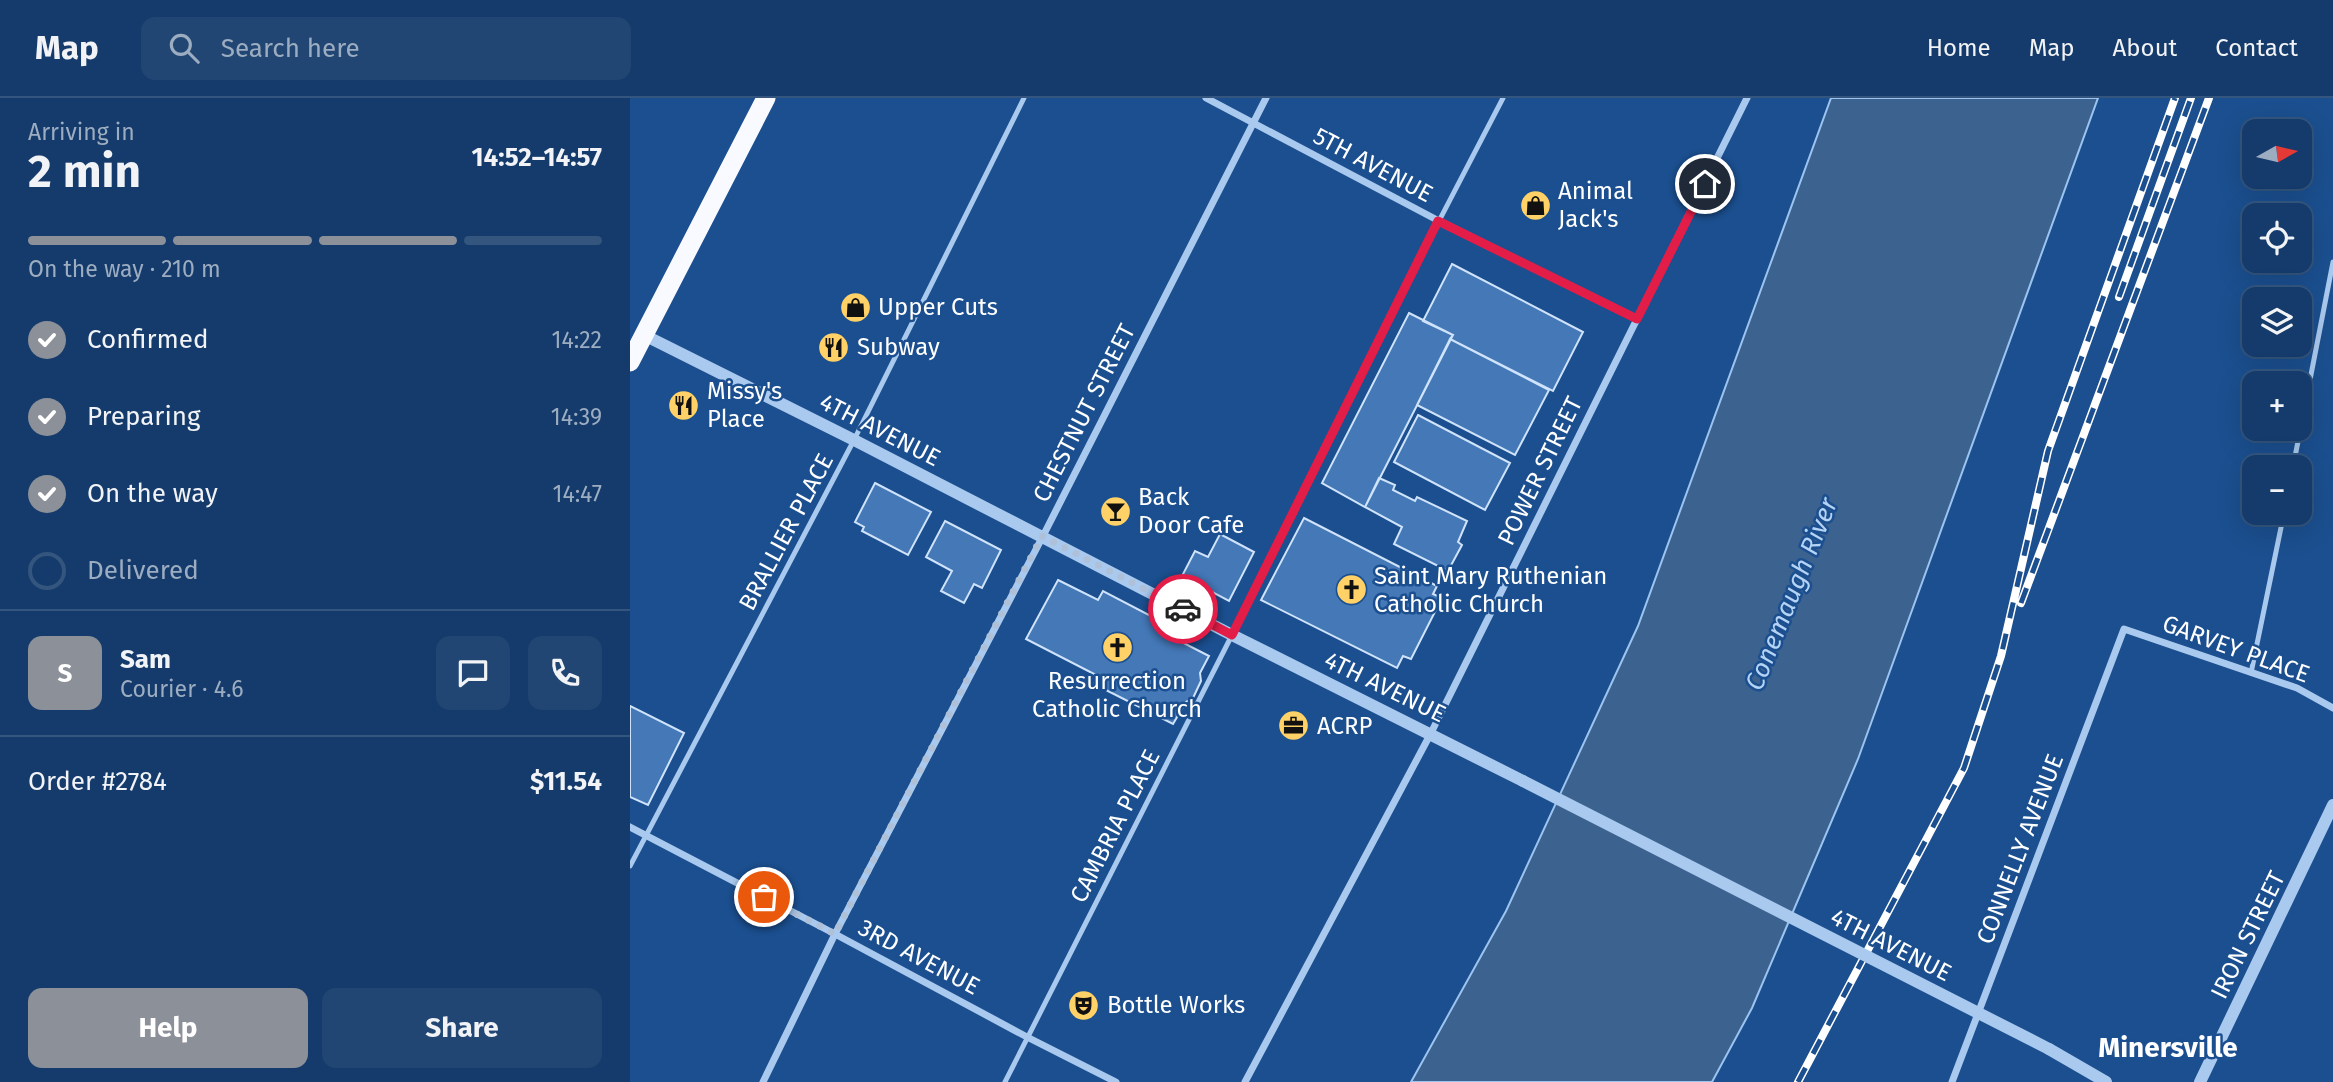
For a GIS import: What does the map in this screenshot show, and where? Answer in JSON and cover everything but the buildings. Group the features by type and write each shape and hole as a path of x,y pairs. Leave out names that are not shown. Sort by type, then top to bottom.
{"highway":[{"path":"630,362 766,98"}],"street":[{"name":"5TH AVENUE","path":"1206,98 1438,221 1637,319"},
{"name":"CHESTNUT STREET","path":"763,1082 835,934 1266,98"},
{"name":"POWER STREET","path":"1245,1082 1431,733 1747,98"},
{"name":"4TH AVENUE","path":"644,335 1232,635 1431,733 2049,1049 2106,1082"},
{"name":"GARVEY PLACE","path":"2124,629 2297,688 2333,708"},
{"name":"CONNELLY AVENUE","path":"1952,1082 2124,629"},
{"name":"IRON STREET","path":"2200,1082 2333,806"},
{"name":"3RD AVENUE","path":"630,827 1116,1082"}],"lane":[{"name":"BRALLIER PLACE","path":"630,866 854,440 1024,98"},
{"name":"CAMBRIA PLACE","path":"1004,1082 1232,635 1438,221 1503,98"},
{"path":"2295,455 2333,262"},
{"path":"2250,673 2281,525"}],"water":[{"name":"Conemaugh River","path":"1831,98 2098,98 1858,759 1752,1008 1712,1082 1411,1082 1506,911 1638,626"}],"railway":[{"path":"1798,1082 1964,768 2001,656 2048,451 2175,98"},
{"path":"2119,297 2191,98"},
{"path":"2021,603 2209,98"}],"way so far":[{"path":"764,897 835,934 1042,536 1183,609"}],"place":[{"name":"Animal Jack's","path":"1535,205"},
{"name":"Upper Cuts","path":"855,307"},
{"name":"Subway","path":"834,347"},
{"name":"Missy's Place","path":"684,405"},
{"name":"Back Door Cafe","path":"1115,511"},
{"name":"Saint Mary Ruthenian Catholic Church","path":"1351,590"},
{"name":"Resurrection Catholic Church","path":"1117,647"},
{"name":"ACRP","path":"1294,726"},
{"name":"Bottle Works","path":"1084,1005"}],"district":[{"name":"Minersville","path":"2168,1047"}],"route":[{"path":"1183,609 1232,635 1438,221 1637,319 1705,184"}]}
